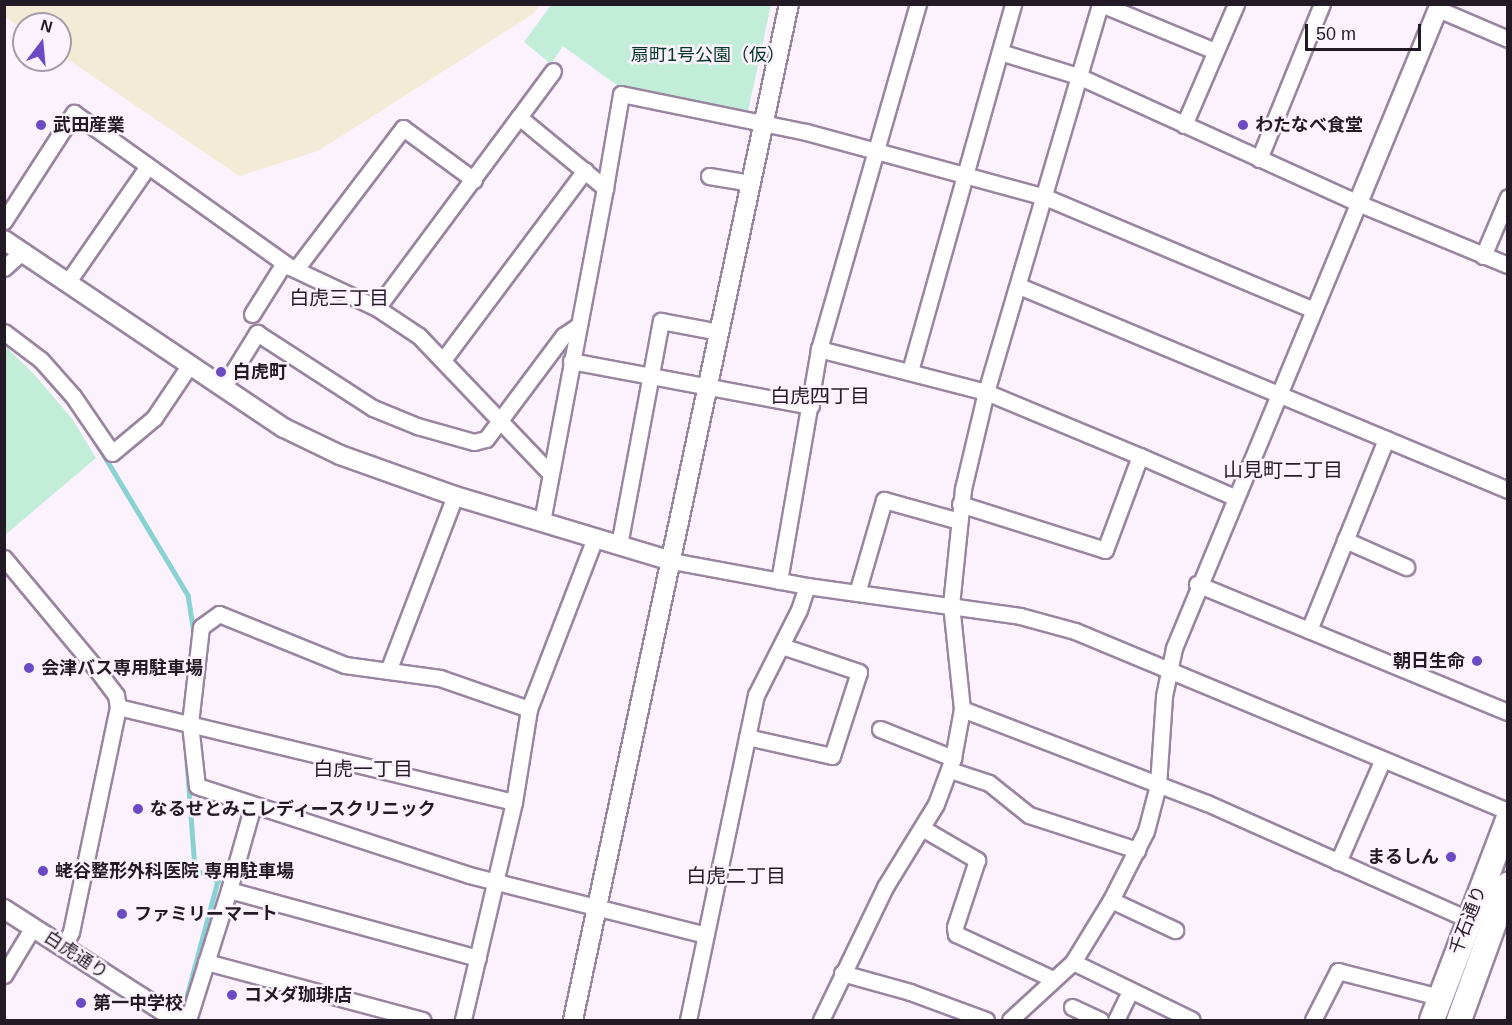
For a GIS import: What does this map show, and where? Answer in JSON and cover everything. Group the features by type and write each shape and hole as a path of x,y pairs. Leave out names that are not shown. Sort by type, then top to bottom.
{"main road":[{"name":"千石通り","path":"1432,1020 1468,919 1508,820"},
{"name":"千石通り","path":"1459,1020 1508,885"}],"street":[{"path":"573,1020 599,910 789,4"},
{"path":"780,581 819,349 874,150 918,4"},
{"path":"910,371 1013,4"},
{"path":"820,1020 885,887 922,828 952,764 962,709 951,605 960,504 986,392 1100,4 1215,51"},
{"path":"1184,125 1236,4"},
{"path":"1259,159 1322,4"},
{"path":"1010,1020 1073,962 1111,900 1146,831 1158,786 1167,668 1197,584 1439,7 1508,39"},
{"path":"1000,52 1078,76 1358,203 1508,265"},
{"path":"377,308 553,71"},
{"path":"542,522 549,472 605,188 621,94 874,150 1045,197 1311,309"},
{"path":"4,221 74,113 290,266 377,308 418,336 549,472"},
{"path":"519,117 605,188"},
{"path":"252,314 403,128 474,180"},
{"path":"67,283 148,166"},
{"path":"443,360 585,170"},
{"path":"709,176 751,183"},
{"path":"1483,255 1508,197"},
{"path":"4,240 284,428 340,455 455,496 672,561 807,586 1020,616 1075,631 1508,811"},
{"path":"4,268 22,252"},
{"path":"1019,286 1508,490"},
{"path":"619,545 661,321 719,332"},
{"path":"223,388 257,333 373,408 417,426 474,442 486,439 563,336 578,326"},
{"path":"4,332 46,366 112,453 149,423 189,366"},
{"path":"819,349 986,392 1234,496"},
{"path":"571,361 811,406"},
{"path":"1309,630 1386,439"},
{"path":"960,504 1106,550 1140,456"},
{"path":"388,671 455,496"},
{"path":"857,593 884,500 959,520"},
{"path":"463,1020 514,802 528,709 595,538"},
{"path":"1345,540 1406,567"},
{"path":"4,558 94,666 116,695 118,707 71,932 63,946"},
{"path":"1197,584 1508,712"},
{"path":"688,1020 759,687 804,600 807,586"},
{"path":"528,709 440,678 345,665 219,614 201,627 184,723 197,786 494,881 599,910 706,935"},
{"path":"747,738 831,756 859,672 782,646"},
{"path":"118,707 514,802"},
{"path":"962,709 1207,803 1468,919"},
{"path":"880,729 989,783 1029,815 1137,850"},
{"path":"1338,862 1383,759"},
{"path":"188,1020 253,805"},
{"path":"922,828 977,860 957,917 956,934 1053,979"},
{"path":"228,890 478,958"},
{"path":"1111,900 1175,930"},
{"name":"白虎通り","path":"4,909 177,1020"},
{"path":"4,975 33,927"},
{"path":"206,962 422,1020"},
{"path":"1073,962 1192,1020"},
{"path":"1313,1020 1338,971 1439,997"},
{"path":"842,974 910,992 986,1020"},
{"path":"1116,1020 1130,991"},
{"path":"1072,1006 1100,1020"}],"shaded area":[{"path":"5,4 539,5 533,14 318,151 239,176 72,62 72,12 12,12 12,22 5,17"}],"green space":[{"name":"扇町1号公園（仮）","path":"551,5 771,5 747,116 622,89 563,46 551,64 524,42"},
{"path":"5,346 34,374 73,420 96,458 5,535"}],"waterway":[{"path":"33,362 71,405"},
{"path":"96,442 188,595 194,633"},
{"path":"185,733 195,869 218,881 187,997"}],"place":[{"name":"武田産業","path":"41,125"},
{"name":"わたなべ食堂","path":"1243,125"},
{"name":"白虎町","path":"221,372"},
{"name":"朝日生命","path":"1477,661"},
{"name":"会津バス専用駐車場","path":"29,668"},
{"name":"なるせとみこレディースクリニック","path":"138,809"},
{"name":"まるしん","path":"1451,857"},
{"name":"蛯谷整形外科医院 専用駐車場","path":"43,871"},
{"name":"ファミリーマート","path":"122,914"},
{"name":"コメダ珈琲店","path":"232,995"},
{"name":"第一中学校","path":"81,1003"}],"district":[{"name":"白虎三丁目","path":"339,298"},
{"name":"白虎四丁目","path":"820,396"},
{"name":"山見町二丁目","path":"1283,470"},
{"name":"白虎一丁目","path":"363,769"},
{"name":"白虎二丁目","path":"736,876"}]}
